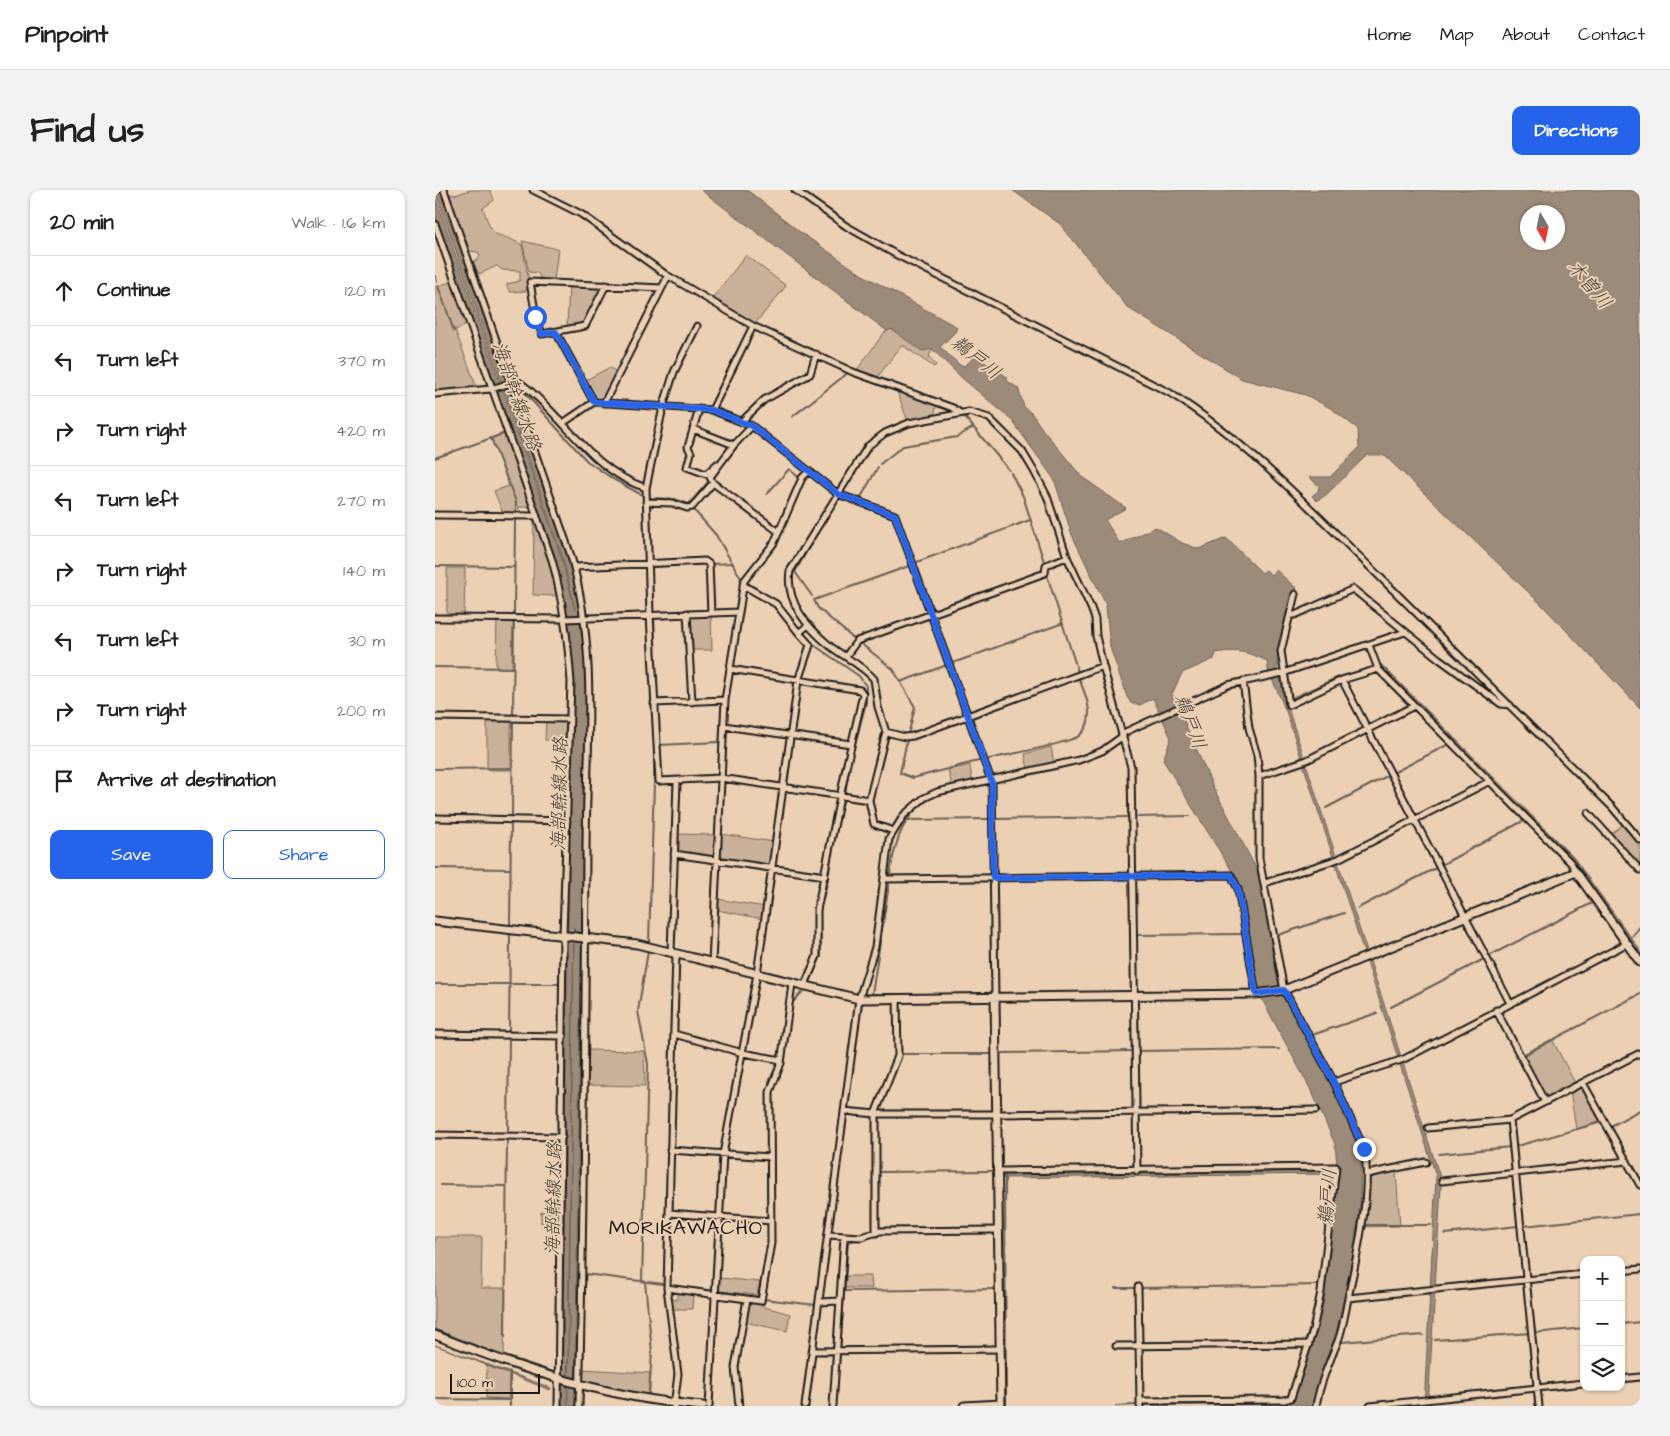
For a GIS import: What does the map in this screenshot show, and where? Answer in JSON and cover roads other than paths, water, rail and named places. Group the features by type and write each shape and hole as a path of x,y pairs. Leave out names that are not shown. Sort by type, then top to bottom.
{"street":[{"path":"444,190 575,567 585,617 590,679 586,817 579,1406"},
{"path":"533,190 581,214 668,276 753,326 862,375 953,408 960,413"},
{"path":"795,190 846,226 897,255 1170,394 1195,409 1259,462 1321,519 1612,807 1640,840"},
{"path":"435,224 552,560 566,619 571,682 564,935 558,1406"},
{"path":"604,403 668,276"},
{"path":"606,285 585,326 542,334 535,317 530,282 606,285 662,288"},
{"path":"697,326 674,372 663,407 646,488 658,778 662,782 721,778 869,800"},
{"path":"712,410 753,326"},
{"path":"556,332 594,402"},
{"path":"741,422 764,400 810,374 816,354"},
{"path":"435,394 493,388 517,381 563,423 604,467 630,482 646,488"},
{"path":"563,423 594,402 712,410 752,426 838,494 895,515 991,779 999,1172 1001,1405 964,1406"},
{"path":"699,409 688,446 691,453 687,467 706,474 752,426"},
{"path":"893,831 874,824 869,800 886,732 878,707 873,679 808,625 794,603 791,592 790,571 868,446 885,434 909,424 960,413 975,413 989,418 1022,451 1047,496 1067,557 1095,618 1096,636 1103,666 1131,767 1137,1171"},
{"path":"693,429 733,447"},
{"path":"733,447 710,477 713,483 779,532"},
{"path":"712,962 725,700 743,584 774,543 803,478 809,471"},
{"path":"646,502 672,502 690,508 713,483"},
{"path":"435,516 537,516"},
{"path":"846,656 857,641 1045,573 1046,565 1067,557"},
{"path":"575,567 708,562 711,613"},
{"path":"709,1406 723,1154 757,974 798,681 810,645 776,604 743,584"},
{"path":"1290,615 1295,615 1353,589 1405,632 1501,704 1510,705"},
{"path":"1295,594 1281,651 1282,673 1288,701 1377,666"},
{"path":"435,618 566,619 739,612"},
{"path":"687,614 692,702"},
{"path":"799,633 808,625"},
{"path":"805,1406 859,999 875,947 889,839 904,815 924,798 951,788 1092,756 1123,734 1228,685 1282,673 1405,632"},
{"path":"1369,645 1377,666 1414,706 1571,863 1640,962"},
{"path":"886,732 908,737 1103,666"},
{"path":"730,670 862,692 864,698 851,744 817,910 817,956 804,986"},
{"path":"1342,680 1511,1003"},
{"path":"1243,681 1249,728 1257,755 1259,776 1258,847 1283,990 1334,1082 1364,1149 1367,1174 1357,1256 1348,1298 1338,1340 1327,1364 1316,1406"},
{"path":"654,703 725,700"},
{"path":"1259,776 1307,760 1414,706"},
{"path":"435,718 570,719"},
{"path":"724,726 851,744"},
{"path":"1265,883 1338,859 1490,781"},
{"path":"675,1405 678,1374 667,1288 675,1034 673,952 677,782"},
{"path":"1588,813 1640,870"},
{"path":"435,818 567,821"},
{"path":"674,854 825,876"},
{"path":"435,922 637,944 792,984 859,999 1256,994 1283,990 1576,872"},
{"path":"884,879 1231,875 1238,889 1256,994"},
{"path":"1334,1082 1401,1060 1626,944"},
{"path":"667,1288 761,1301 771,1251 769,1092 781,1060 792,984"},
{"path":"876,1233 875,1114 898,1056 897,999"},
{"path":"1496,1010 1545,1102"},
{"path":"435,1034 563,1036"},
{"path":"675,1034 743,1053 781,1060"},
{"path":"1427,1128 1510,1120 1640,1053"},
{"path":"1583,1083 1640,1185"},
{"path":"844,1111 875,1114 997,1114 1316,1110"},
{"path":"1510,1120 1539,1406"},
{"path":"435,1136 562,1137"},
{"path":"670,1150 770,1157"},
{"path":"1443,1181 1627,1161"},
{"path":"1367,1174 1425,1162"},
{"path":"999,1172 1335,1167 1321,1292 1309,1344 1295,1380 1291,1398 1285,1400 1140,1404 1139,1287"},
{"path":"1633,1173 1640,1169"},
{"path":"669,1213 771,1221"},
{"path":"828,1235 844,1238 861,1237 876,1233 999,1230"},
{"path":"833,1406 844,1238"},
{"path":"1625,1270 1640,1269"},
{"path":"1348,1298 1580,1274"},
{"path":"739,1406 735,1367 747,1299"},
{"path":"819,1302 840,1301"},
{"path":"435,1335 511,1365 559,1380 675,1405 703,1406"},
{"path":"1116,1346 1309,1344"},
{"path":"813,1351 1001,1349"},
{"path":"1625,1379 1640,1377"},
{"path":"1370,1406 1580,1383"}],"water":[{"path":"435,190 441,190 569,556 583,617 588,699 583,818 575,1406 568,1406 574,927 567,1406 562,1406 569,816 573,698 568,619 554,554 435,215 435,196 562,559 575,610 563,559"},
{"name":"鵜戸川","path":"701,190 747,190 800,232 861,274 957,327 955,332 940,347 961,366 966,365 975,356 1007,377 1007,381 1018,388 1024,407 1032,414 1082,477 1126,508 1105,520 1120,544 1156,527 1182,543 1199,549 1226,538 1262,573 1266,570 1271,575 1276,570 1296,588 1290,608 1287,609 1286,622 1278,654 1277,668 1286,700 1337,677 1381,664 1574,858 1640,950 1640,955 1571,858 1381,667 1334,681 1287,705 1439,1174 1441,1187 1428,1406 1424,1406 1436,1176 1286,711 1268,670 1267,661 1242,652 1216,653 1214,659 1182,673 1172,694 1213,787 1257,870 1283,992 1338,1099 1361,1154 1360,1208 1350,1272 1336,1334 1321,1373 1313,1406 1289,1406 1315,1331 1324,1292 1338,1174 1335,1144 1312,1092 1257,990 1237,879 1163,760 1171,738 1153,698 1140,705 1131,703 1127,697 1110,647 1106,605 1072,535 1054,479 1011,419 962,378 932,349 922,351 891,329 887,331"},
{"name":"木曽川","path":"1012,190 1640,190 1640,708 1543,606 1384,455 1367,455 1327,494 1317,501 1312,496 1318,491 1319,486 1309,477 1330,477 1359,448 1358,429 1332,409 1306,395 1242,379 1128,308 1060,224"},
{"path":"1332,1171 1332,1174 1003,1178 1003,1175"},
{"path":"435,1345 551,1388 550,1390"}],"waterway":[{"path":"435,276 437,282"},
{"path":"438,286 454,331"},
{"path":"792,417 849,372"},
{"name":"海部幹線水路","path":"517,389 524,392 587,461 613,479 642,495"},
{"path":"963,415 1009,470"},
{"path":"880,464 903,446 957,437 972,428"},
{"path":"435,458 503,434"},
{"path":"491,438 516,502 516,515"},
{"path":"714,477 725,462"},
{"path":"860,499 878,467"},
{"path":"767,494 789,469 798,477"},
{"path":"1011,473 1023,496 1045,565"},
{"path":"650,498 675,499 689,504 708,482"},
{"path":"838,498 857,503"},
{"path":"693,509 716,535 742,580"},
{"path":"812,596 795,572 826,517"},
{"path":"514,616 515,519"},
{"path":"917,562 1030,520"},
{"path":"711,564 733,563"},
{"path":"653,612 651,567 706,564"},
{"path":"855,640 818,608 814,600 912,565"},
{"path":"435,566 515,567"},
{"path":"1046,572 1078,672"},
{"path":"748,583 775,601"},
{"path":"654,617 656,680"},
{"path":"790,618 800,629"},
{"path":"513,717 514,620"},
{"path":"953,663 1063,623"},
{"path":"804,633 814,645 859,676 866,686 866,703 850,762 845,794"},
{"path":"860,643 893,669 915,707 908,735"},
{"path":"900,682 947,665"},
{"path":"435,667 513,668"},
{"path":"989,759 1050,746 1079,736 1086,727 1089,715 1089,708 1079,678"},
{"path":"512,817 513,721"},
{"path":"1128,737 1129,733"},
{"path":"907,740 900,773 913,778 982,760"},
{"path":"659,745 719,742"},
{"path":"1020,776 1085,761 1109,750 1120,742"},
{"path":"1393,773 1447,745"},
{"path":"649,942 654,746"},
{"path":"435,769 512,768"},
{"path":"1326,808 1389,775"},
{"path":"890,874 895,848 905,824 920,805 944,793"},
{"path":"838,821 843,800"},
{"path":"1136,817 1190,816"},
{"path":"997,819 1128,817"},
{"path":"907,820 989,819"},
{"path":"1441,865 1523,821"},
{"path":"510,925 511,823"},
{"path":"829,873 832,851"},
{"path":"435,868 510,869"},
{"path":"1358,908 1436,868"},
{"path":"810,982 821,956 820,909 828,880"},
{"path":"889,884 872,994 900,994"},
{"path":"1489,956 1592,903"},
{"path":"1278,935 1344,913"},
{"path":"1631,938 1640,927"},
{"path":"1137,935 1242,934"},
{"path":"509,1033 510,935"},
{"path":"642,1281 648,1064 638,1011 648,951"},
{"path":"1391,1007 1486,958"},
{"path":"435,984 558,984"},
{"path":"793,1002 803,991"},
{"path":"1522,1056 1640,994"},
{"path":"888,1089 901,1056 900,1004"},
{"path":"779,1055 785,1012"},
{"path":"1312,1035 1377,1013"},
{"path":"508,1134 509,1037"},
{"path":"1139,1051 1279,1049"},
{"path":"1002,1053 1132,1051"},
{"path":"901,1054 991,1054"},
{"path":"768,1093 769,1081 778,1063"},
{"path":"767,1155 768,1102"},
{"path":"1611,1126 1640,1110"},
{"path":"1517,1146 1602,1122"},
{"path":"506,1235 507,1138"},
{"path":"1439,1154 1510,1147"},
{"path":"878,1150 879,1172 992,1171"},
{"path":"767,1161 768,1216"},
{"path":"879,1177 879,1230"},
{"path":"1005,1177 1006,1406"},
{"path":"441,1185 506,1186"},
{"path":"1523,1226 1640,1214"},
{"path":"768,1224 768,1229"},
{"path":"1366,1225 1431,1225"},
{"path":"1445,1234 1518,1226"},
{"path":"840,1349 848,1242 877,1235"},
{"path":"505,1337 506,1238"},
{"path":"758,1298 765,1261"},
{"path":"585,1274 663,1284"},
{"path":"645,1282 652,1352 649,1395"},
{"path":"669,1285 711,1291"},
{"path":"1141,1288 1318,1285"},
{"path":"1115,1288 1136,1288"},
{"path":"844,1291 995,1289"},
{"path":"718,1292 757,1298"},
{"path":"763,1299 816,1305"},
{"path":"736,1400 732,1371 743,1302"},
{"path":"1625,1324 1640,1322"},
{"path":"1534,1333 1580,1328"},
{"path":"1435,1340 1530,1333"},
{"path":"1342,1342 1423,1335"},
{"path":"836,1401 840,1352"},
{"path":"505,1356 553,1372"},
{"path":"510,1372 510,1406"},
{"path":"435,1399 510,1400"},
{"path":"1144,1405 1287,1404"},
{"path":"1116,1406 1136,1405"}],"district":[{"name":"MORIKAWACHO","path":"686,1228"}]}
